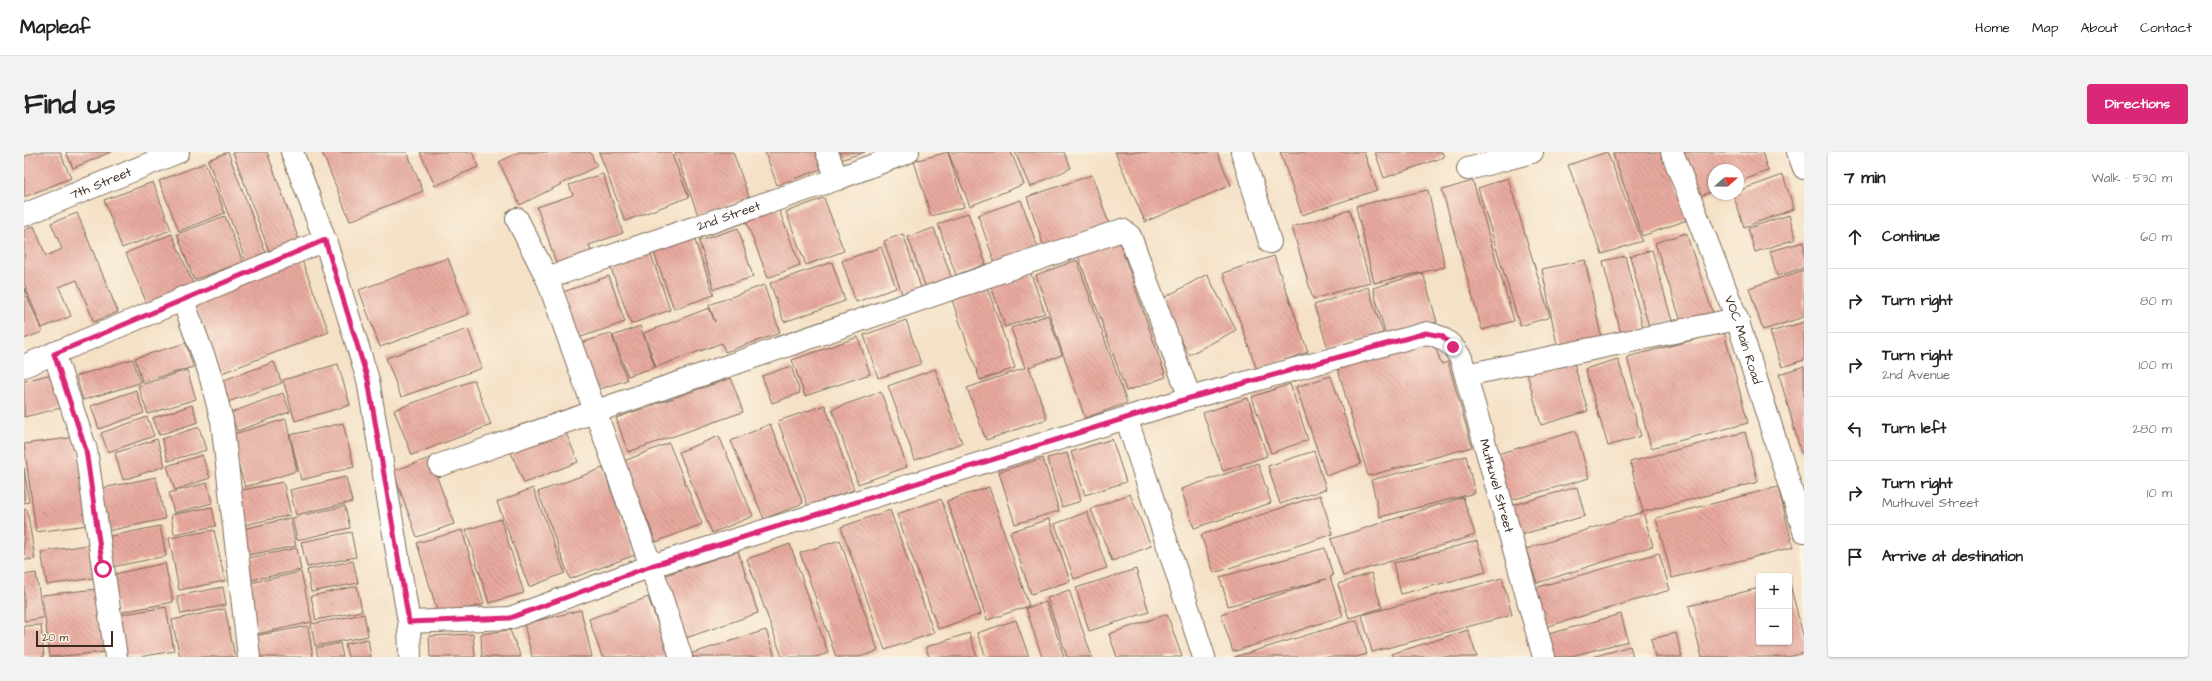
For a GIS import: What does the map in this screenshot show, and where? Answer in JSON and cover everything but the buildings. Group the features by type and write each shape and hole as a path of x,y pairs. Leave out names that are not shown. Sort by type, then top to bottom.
{"street":[{"name":"7th Street","path":"24,215 138,159 178,152"},
{"path":"292,152 325,240 368,380 409,622 410,657"},
{"path":"827,152 837,179"},
{"name":"2nd Street","path":"548,278 837,179 908,152"},
{"path":"1242,152 1270,242"},
{"path":"1468,169 1532,152"},
{"name":"VOC Main Road","path":"1672,152 1737,319 1804,531"},
{"path":"1798,152 1804,168"},
{"path":"517,219 548,278 594,411 651,566 681,657"},
{"path":"409,622 510,618 651,566 1127,420 1190,398 1130,236 1122,230 440,465"},
{"path":"24,366 182,298 325,240"},
{"path":"182,298 209,371 222,421 249,657"},
{"path":"1466,374 1737,319"},
{"name":"Muthuvel Street","path":"1190,398 1426,333 1442,336 1461,358 1544,657"},
{"path":"54,354 86,450 116,657"},
{"path":"1127,420 1204,657"}],"route":[{"path":"103,569 86,450 54,354 182,298 325,240 368,380 409,622 510,618 651,566 1127,420 1190,398 1426,333 1442,336 1453,347"}]}
